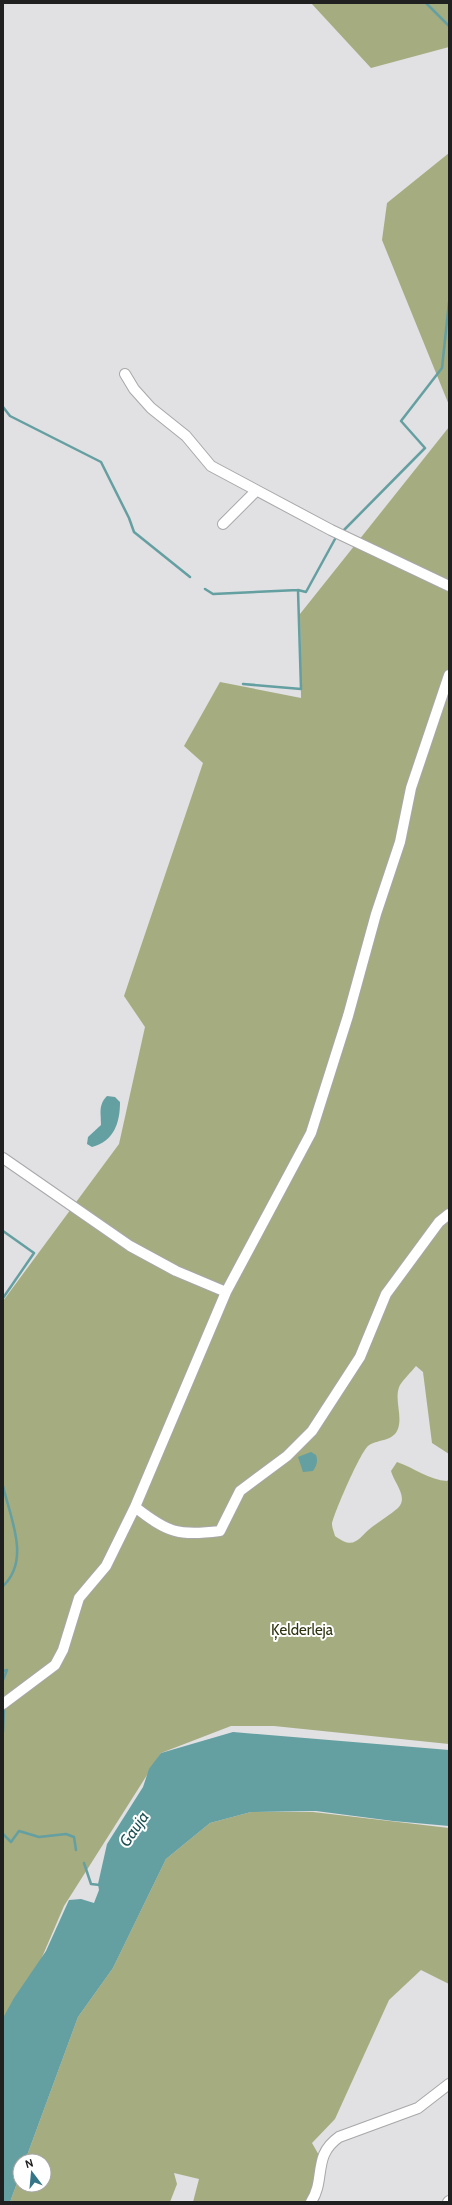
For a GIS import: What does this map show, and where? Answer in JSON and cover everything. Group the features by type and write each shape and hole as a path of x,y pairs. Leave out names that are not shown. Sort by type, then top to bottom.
{"street":[{"path":"125,374 134,389 151,408 186,436 211,466 331,530 449,586"},
{"path":"223,524 256,491"},
{"path":"3,1704 55,1665 63,1650 79,1598 106,1566 135,1507 226,1292 311,1133 348,1016 376,914 400,842 411,788 449,675"},
{"path":"3,1158 130,1246 176,1271 226,1292"},
{"path":"135,1507 159,1526 189,1535 220,1531 240,1491 287,1456 312,1431 360,1357 386,1294 439,1222 449,1214"},
{"path":"310,2202 317,2185 322,2158 331,2142 339,2136 418,2108 449,2084"}],"green space":[{"path":"311,3 449,3 449,47 371,68"},
{"path":"449,153 449,405 382,240 387,203"},
{"name":"Ķelderleja","path":"449,427 449,1454 432,1443 423,1372 416,1366 400,1385 398,1390 399,1426 397,1431 388,1439 368,1446 364,1451 337,1508 332,1524 335,1536 352,1543 398,1508 402,1499 400,1490 391,1471 397,1462 434,1478 447,1481 449,1479 449,1744 274,1726 231,1726 161,1753 64,1906 3,2048 3,1301 119,1144 145,1027 124,996 203,763 184,746 220,682 301,698 300,614"},
{"path":"251,1812 313,1812 449,1828 449,1984 421,1970 389,2000 335,2119 312,2143 320,2157 311,2196 307,2202 193,2202 199,2179 174,2173 177,2184 170,2202 10,2202 13,2193 52,2193 52,2153 28,2153 78,2017 113,1968 166,1859 210,1823"}],"water":[{"path":"107,1096 115,1097 120,1102 117,1124 111,1136 100,1144 92,1147 87,1144 88,1137 101,1125 101,1106"},
{"path":"311,1452 316,1455 316,1465 313,1471 303,1472 298,1457"},
{"name":"Gauja","path":"233,1732 449,1750 449,1826 393,1821 316,1811 251,1812 210,1823 166,1859 113,1968 78,2017 28,2153 12,2153 12,2193 13,2193 10,2202 3,2202 3,2018 14,1998 46,1951 69,1900 81,1899 94,1903 99,1890 98,1884 107,1844 143,1787 149,1769 161,1753"}],"waterway":[{"path":"426,3 449,26"},
{"path":"344,530 425,448 401,421 442,368 449,302"},
{"path":"3,407 10,416 101,462 129,518 134,532 190,577"},
{"path":"298,590 306,592 335,539"},
{"path":"205,589 213,594 298,590 301,689 243,684"},
{"path":"3,1231 34,1253 3,1298"},
{"path":"3,1486 13,1524 17,1551 16,1564 11,1576 3,1586"},
{"path":"3,1671 7,1670 3,1680"},
{"path":"3,1732 4,1710"},
{"path":"3,1834 11,1842 19,1831 39,1837 66,1834 74,1837 76,1850"},
{"path":"84,1863 91,1884 100,1885"}]}
